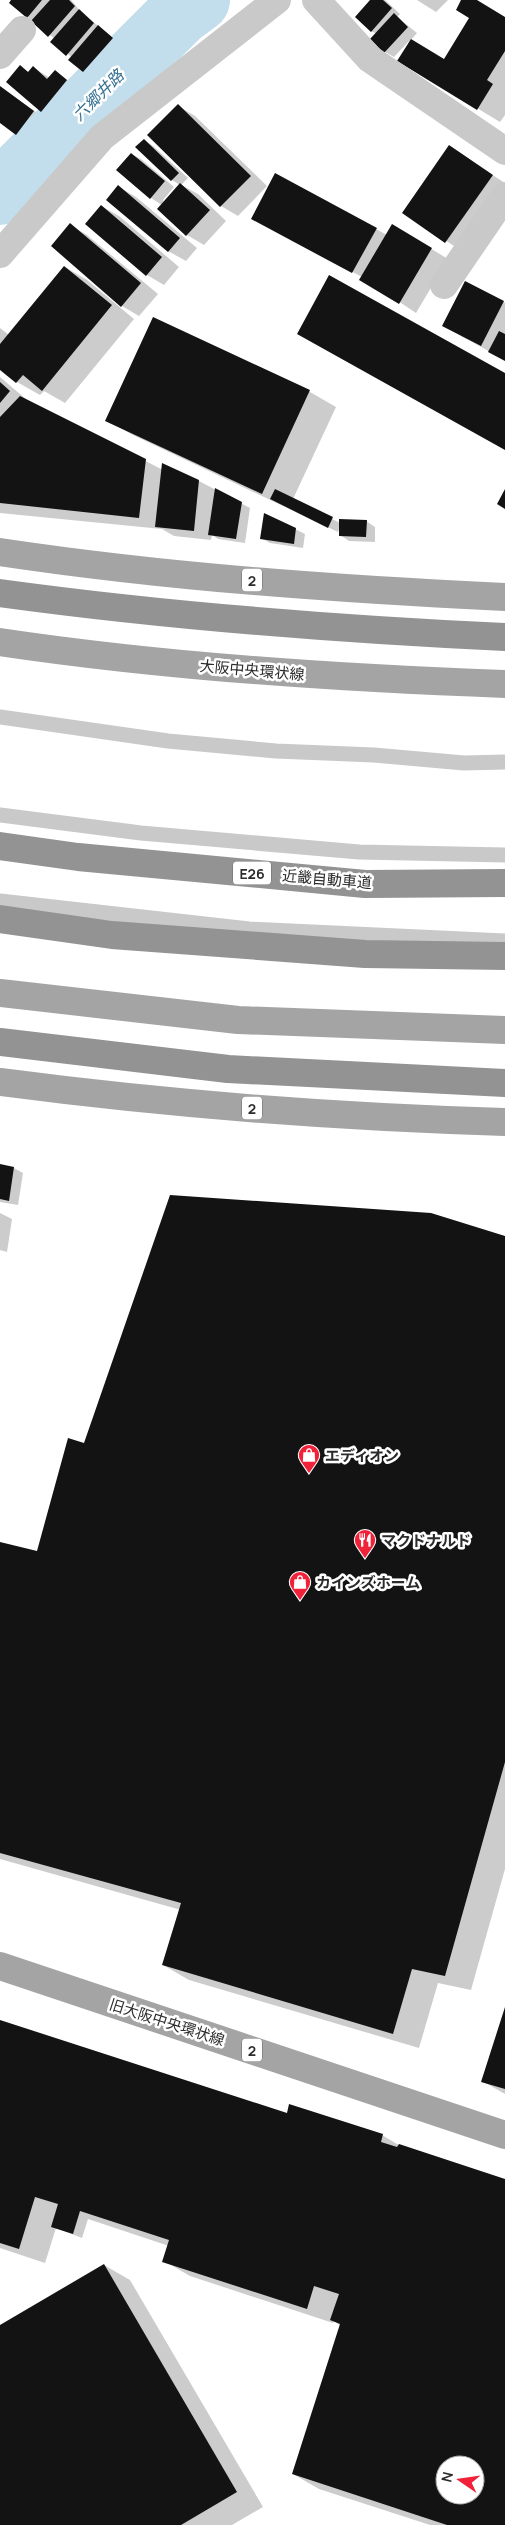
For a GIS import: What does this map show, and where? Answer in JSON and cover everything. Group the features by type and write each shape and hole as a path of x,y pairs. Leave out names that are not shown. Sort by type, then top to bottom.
{"highway":[{"path":"0,593 148,612 391,632 505,637"},
{"name":"近畿自動車道","path":"0,846 78,857 365,884 505,883"},
{"path":"0,919 131,937 365,954 505,956"},
{"path":"0,1042 228,1069 505,1083"}],"main road":[{"name":"2","path":"0,552 280,583 505,597"},
{"name":"大阪中央環状線","path":"0,642 150,661 271,673 505,684"},
{"path":"0,993 238,1020 504,1029"},
{"name":"2","path":"0,1082 200,1104 442,1120 505,1122"},
{"name":"旧大阪中央環状線","path":"0,1966 505,2135"}],"street":[{"path":"0,254 102,137 278,0"},
{"path":"316,0 370,59 505,152"},
{"path":"0,55 22,30"},
{"path":"444,285 505,196"}],"lane":[{"path":"0,717 168,741 276,751 374,755 464,762 505,762"},
{"path":"0,815 140,833 349,851 505,855"},
{"path":"0,901 249,929 505,941"}],"building":[{"path":"11,0 42,0 27,18 9,3"},
{"path":"50,0 69,0 75,6 48,37 31,21"},
{"path":"370,0 383,0 392,8 371,32 355,17"},
{"path":"461,0 477,0 505,17 505,51 487,80 493,84 477,110 397,61 411,39 444,59 469,18 456,10"},
{"path":"79,9 94,23 66,56 50,42"},
{"path":"394,13 408,27 384,53 370,39"},
{"path":"98,25 113,38 83,72 68,60"},
{"path":"20,65 28,72 33,66 47,79 55,70 67,80 41,112 6,82"},
{"path":"0,86 34,111 16,135 0,123"},
{"path":"178,104 251,176 220,207 147,135"},
{"path":"144,139 179,173 171,181 135,147"},
{"path":"449,145 493,175 445,243 402,213"},
{"path":"131,153 165,181 150,199 116,170"},
{"path":"275,173 377,228 352,273 251,219"},
{"path":"180,183 210,210 186,236 157,209"},
{"path":"118,185 180,238 168,252 106,200"},
{"path":"101,205 162,257 146,276 85,224"},
{"path":"70,223 141,283 121,307 51,246"},
{"path":"392,224 432,248 399,304 359,280"},
{"path":"64,266 112,305 42,391 23,375 16,383 0,370 0,344"},
{"path":"329,275 505,373 505,450 297,334"},
{"path":"465,281 504,301 481,346 442,326"},
{"path":"153,317 310,390 262,494 105,421"},
{"path":"499,331 505,334 505,361 488,352"},
{"path":"0,382 10,391 0,403"},
{"path":"20,396 146,459 139,518 0,503 0,417"},
{"path":"162,463 199,480 194,531 155,527"},
{"path":"215,488 242,502 236,539 208,535"},
{"path":"275,489 333,517 328,528 270,499"},
{"path":"505,489 505,509 497,504"},
{"path":"264,513 296,528 294,544 260,539"},
{"path":"339,519 367,520 366,537 339,536"},
{"path":"0,1164 14,1167 9,1201 0,1199"},
{"path":"170,1195 431,1213 505,1236 505,1762 445,1976 412,1969 393,2034 162,1965 181,1903 0,1853 0,1542 37,1551 68,1438 84,1443"},
{"path":"505,2007 505,2089 481,2082"},
{"path":"0,2020 287,2113 289,2104 383,2134 381,2142 397,2147 399,2144 505,2179 505,2525 447,2525 292,2474 340,2324 330,2320 339,2294 314,2286 307,2309 162,2262 169,2240 80,2211 73,2234 51,2227 58,2204 35,2197 19,2249 0,2243"},
{"path":"104,2264 237,2492 181,2525 0,2525 0,2325"}],"waterway":[{"name":"六郷井路","path":"0,193 179,14 198,0"}],"place":[{"name":"エディオン","path":"309,1474"},
{"name":"マクドナルド","path":"365,1559"},
{"name":"カインズホーム","path":"300,1601"}]}
